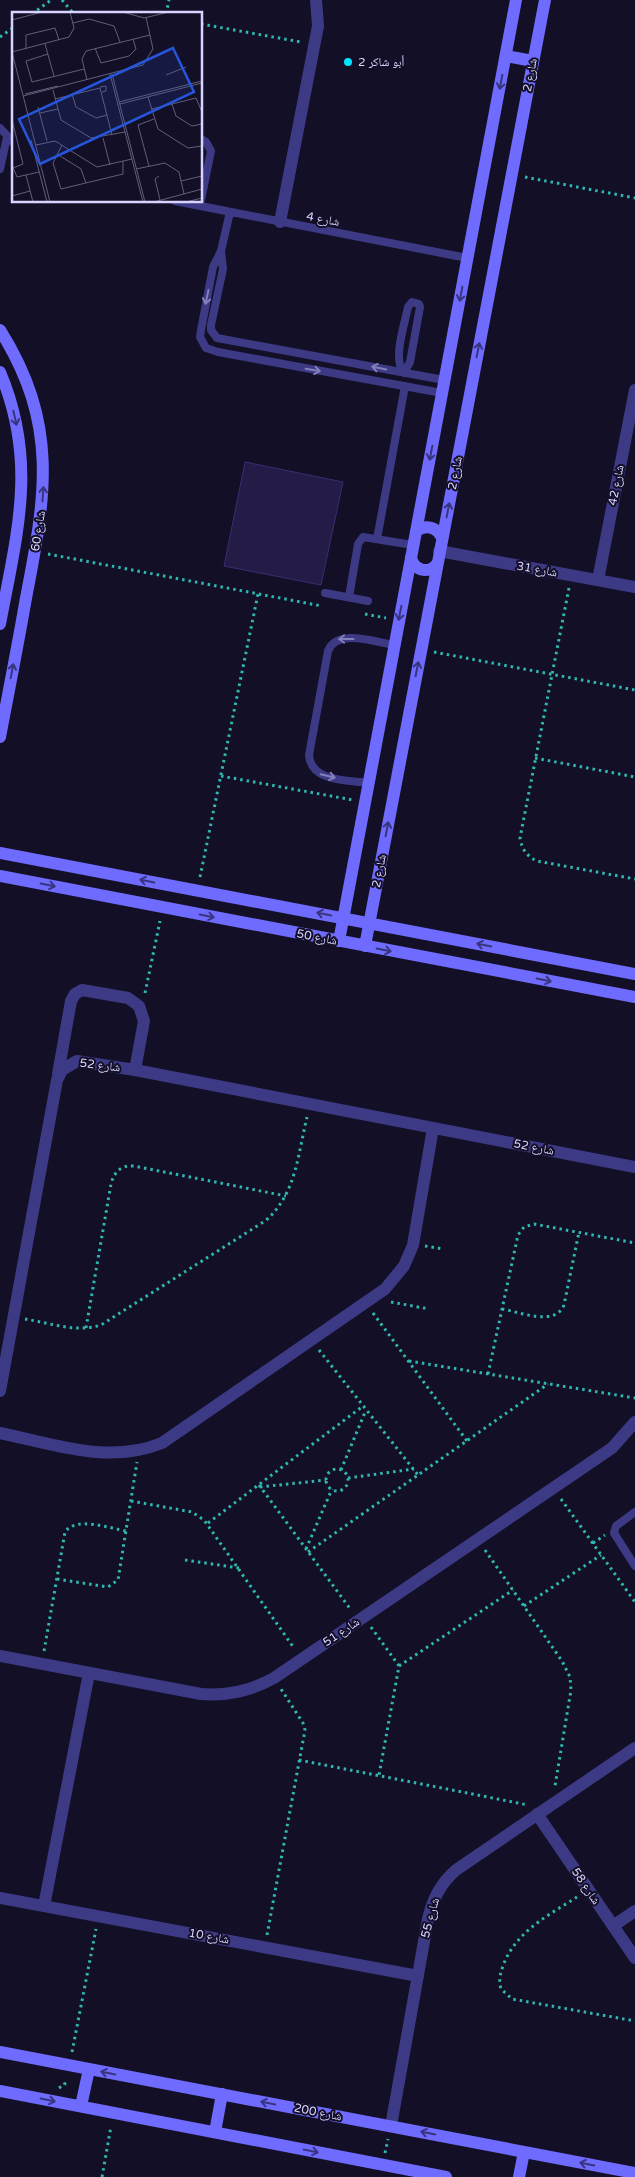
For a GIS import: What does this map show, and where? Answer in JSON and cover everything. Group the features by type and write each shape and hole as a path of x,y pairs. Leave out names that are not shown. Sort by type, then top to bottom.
{"street":[{"path":"280,222 318,26 316,0"},
{"path":"339,941 516,0"},
{"name":"شارع 2","path":"365,946 544,0"},
{"path":"506,56 533,60"},
{"name":"شارع 60","path":"0,330 19,364 27,384 41,439 44,488 35,552 0,736"},
{"name":"شارع 60","path":"0,372 17,426 22,488 19,527 0,624"},
{"name":"شارع 42","path":"598,580 635,390"},
{"path":"416,531 420,528 431,527 436,529 442,538"},
{"path":"412,551 414,565 421,570 430,570 437,564"},
{"name":"شارع 31","path":"439,551 635,587"},
{"name":"شارع 50","path":"0,853 635,974"},
{"name":"شارع 50","path":"0,876 635,998"},
{"path":"0,1391 71,1002 75,994 82,990 128,998 134,1001 142,1011 144,1021 135,1070"},
{"name":"شارع 52","path":"57,1080 62,1070 77,1061 135,1070 635,1167"},
{"path":"0,1433 99,1454 139,1452 162,1444 368,1300 395,1278 410,1256 416,1233 433,1128"},
{"name":"شارع 51","path":"0,1656 214,1695 251,1689 274,1678 612,1448 635,1422"},
{"path":"44,1906 89,1673"},
{"name":"شارع 55","path":"391,2126 431,1907 441,1885 456,1870 635,1748"},
{"name":"شارع 58","path":"545,1809 588,1889 635,1958"},
{"name":"شارع 10","path":"0,1898 418,1976"},
{"path":"613,1926 635,1911"},
{"name":"شارع 200","path":"0,2052 635,2173"},
{"path":"82,2106 88,2069"},
{"path":"0,2091 446,2177"},
{"path":"215,2132 222,2094"},
{"path":"519,2177 524,2152"}],"lane":[{"path":"0,128 12,141"},
{"path":"0,169 7,137"},
{"path":"202,140 206,142 211,150 202,198"},
{"name":"شارع 4","path":"188,202 201,203 230,212 467,258"},
{"path":"230,212 222,252 223,269 211,325 213,334 221,339 404,373 443,386"},
{"path":"222,252 218,256 214,267 200,330 202,343 206,348 218,352 403,386 443,386"},
{"path":"377,539 404,373 410,362 420,307 416,302 412,302 408,307 398,357 400,369 404,373"},
{"path":"202,343 213,334"},
{"path":"349,597 360,540 363,537 377,539 412,551"},
{"path":"325,593 368,601"},
{"path":"368,783 322,776 311,765 309,754 328,651 334,641 344,637 394,645"},
{"path":"635,1512 616,1526 614,1533 635,1566"}],"path":[{"path":"35,12 51,0"},
{"path":"62,0 72,12"},
{"path":"202,24 314,45"},
{"path":"0,37 12,28"},
{"path":"511,174 635,198"},
{"path":"35,552 324,606"},
{"path":"571,575 520,838 526,854 537,861 635,878"},
{"path":"198,890 258,594"},
{"path":"362,613 399,620"},
{"path":"421,650 635,690"},
{"path":"536,758 635,777"},
{"path":"221,776 365,802"},
{"path":"142,1011 162,907"},
{"path":"14,1317 86,1328 101,1325 265,1221 273,1214 286,1196 291,1185 310,1104"},
{"path":"86,1328 112,1178 120,1169 134,1166 286,1196"},
{"path":"488,1374 520,1230 534,1224 635,1242"},
{"path":"502,1309 549,1318 559,1314 564,1305 579,1232"},
{"path":"368,1300 429,1309"},
{"path":"368,1300 467,1441"},
{"path":"311,1340 418,1475"},
{"path":"409,1361 635,1398"},
{"path":"307,1551 548,1384"},
{"path":"341,1470 365,1408"},
{"path":"208,1524 365,1408"},
{"path":"57,1579 108,1587 118,1580 139,1452"},
{"path":"348,1478 414,1469"},
{"path":"341,1470 348,1478"},
{"path":"326,1480 330,1471 341,1470"},
{"path":"332,1489 343,1488 348,1478"},
{"path":"259,1486 326,1480"},
{"path":"326,1480 332,1489"},
{"path":"259,1486 307,1551 399,1666"},
{"path":"553,1488 635,1602"},
{"path":"307,1551 332,1489"},
{"path":"131,1501 192,1512 208,1524 302,1659"},
{"path":"42,1664 65,1532 68,1527 79,1523 126,1530"},
{"path":"299,1760 545,1809 571,1684 567,1669 478,1539"},
{"path":"524,1606 601,1555"},
{"path":"185,1560 239,1568"},
{"path":"380,1776 399,1666 513,1590"},
{"path":"265,1946 304,1727 274,1678"},
{"path":"588,1889 518,1938 508,1953 500,1974 501,1989 512,1999 635,2021"},
{"path":"70,2065 99,1916"},
{"path":"58,2088 65,2084 59,2078"},
{"path":"102,2177 114,2113"},
{"path":"378,2138 398,2142"},
{"path":"376,2150 395,2153"}],"building":[{"path":"245,462 343,482 321,585 224,566"}],"place":[{"name":"أبو شاكر 2","path":"348,62"}]}
